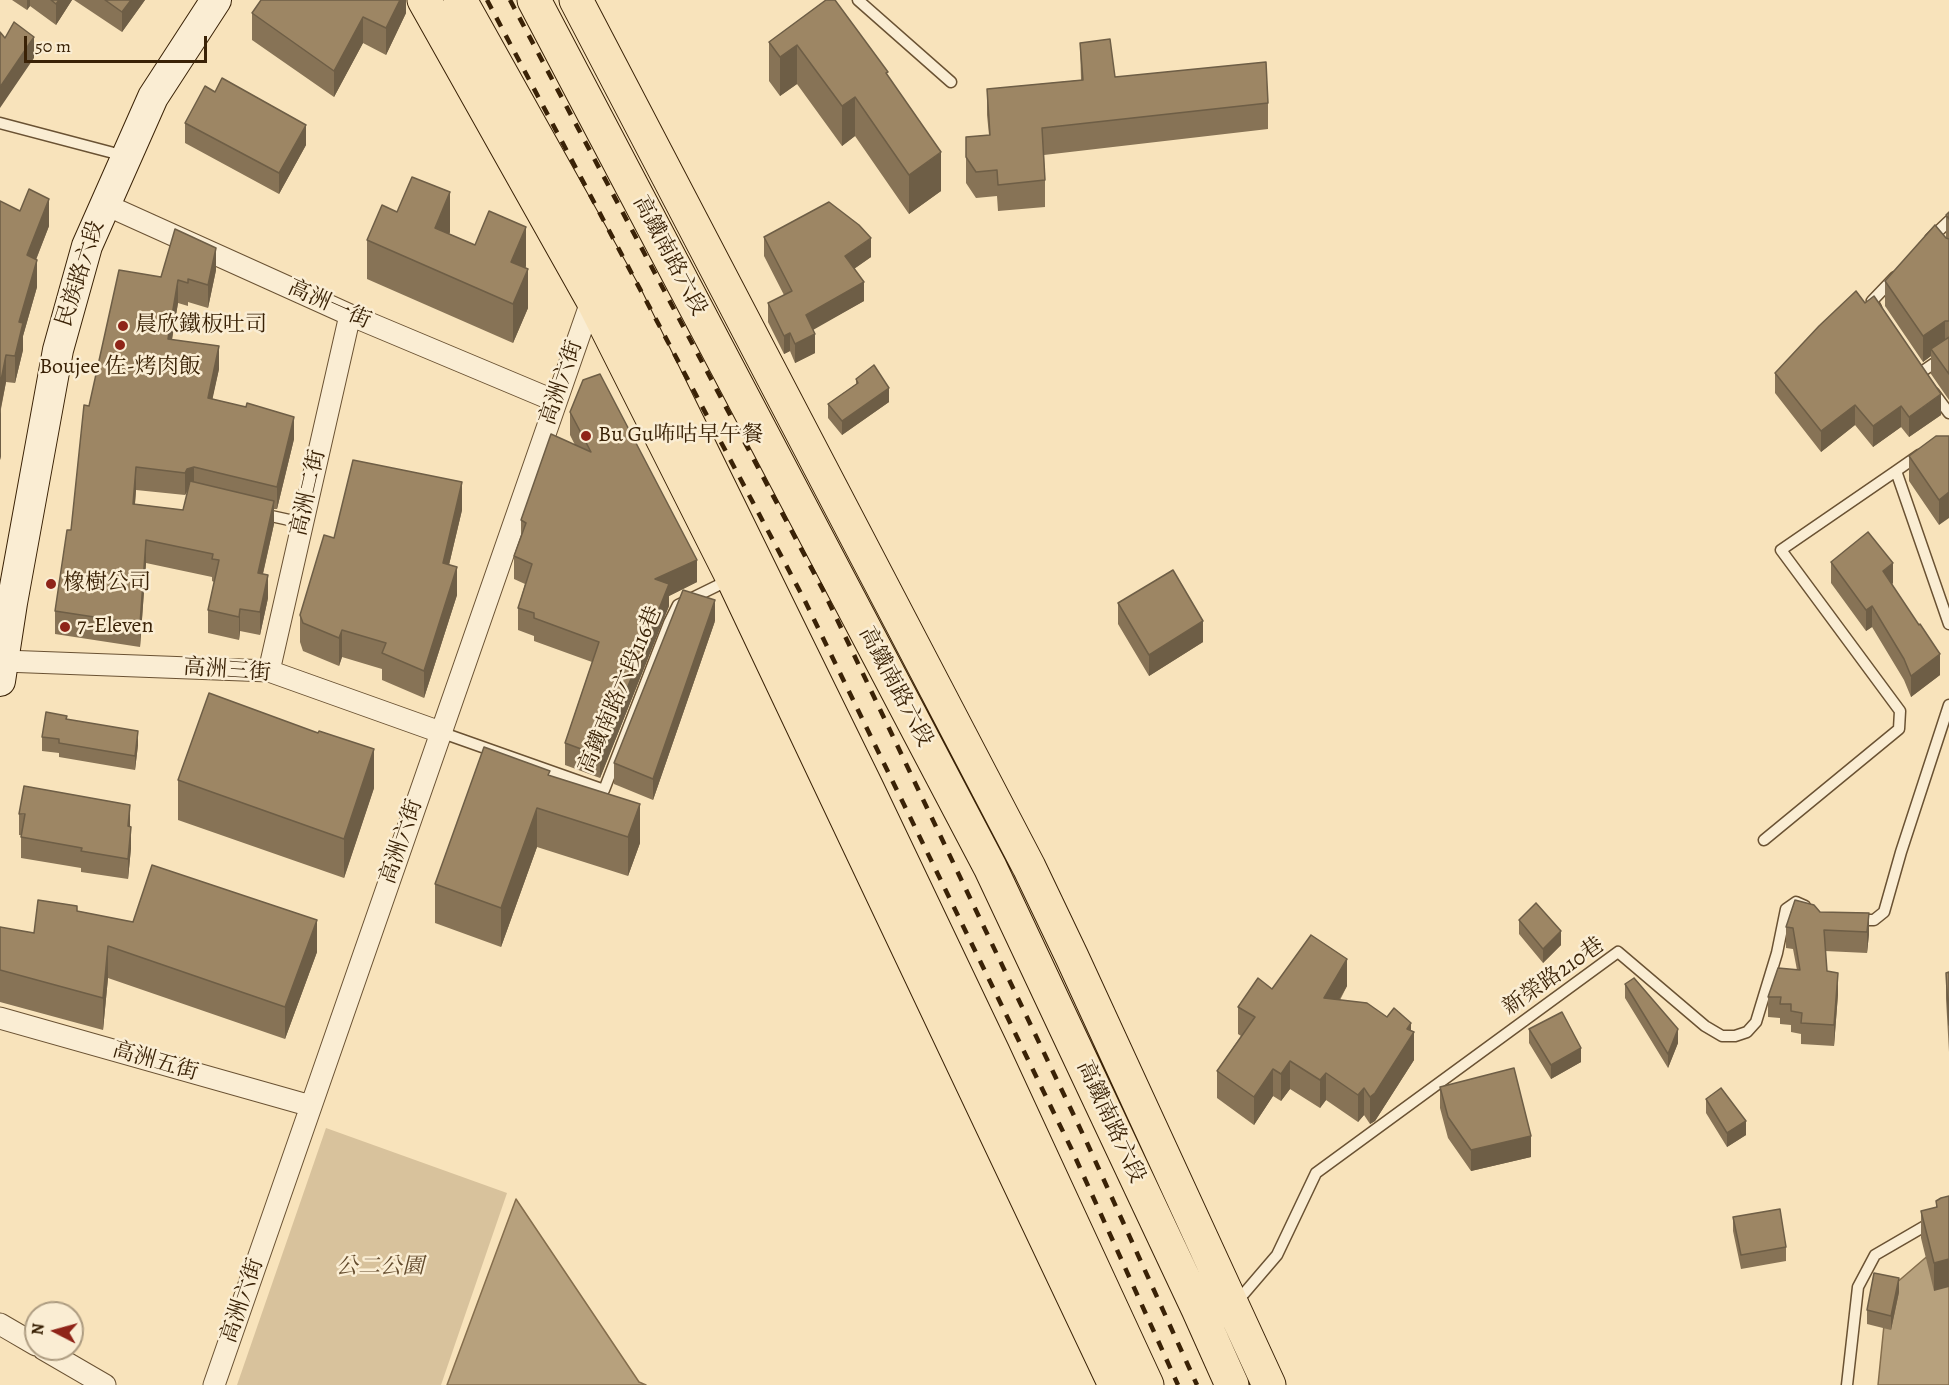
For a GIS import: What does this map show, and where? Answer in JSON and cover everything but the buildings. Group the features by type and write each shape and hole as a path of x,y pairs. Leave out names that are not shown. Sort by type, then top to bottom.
{"main road":[{"name":"民族路六段","path":"2,671 6,601 58,350 87,246 153,97 216,0"},
{"path":"424,0 592,299 733,579 1115,1385"},
{"path":"460,0 626,297 867,788 993,1052 1147,1385"},
{"name":"高鐵南路六段","path":"534,0 990,867 1232,1385"},
{"name":"高鐵南路六段","path":"576,0 1029,867 1269,1385"},
{"path":"990,867 1072,957"},
{"path":"901,932 993,1052"}],"street":[{"name":"高洲一街","path":"104,204 350,315 555,401"},
{"name":"高洲六街","path":"214,1385 592,299"},
{"name":"高洲二街","path":"269,671 350,315"},
{"name":"高洲三街","path":"2,671 269,671 440,732"},
{"name":"高洲五街","path":"0,1018 311,1106"},
{"path":"0,1324 24,1338"},
{"path":"64,1361 105,1385"}],"lane":[{"path":"858,0 951,81"},
{"path":"0,123 126,156"},
{"path":"1932,241 1949,221"},
{"path":"1884,319 1872,302 1902,268"},
{"path":"1949,353 1917,369 1949,413"},
{"path":"1764,840 1899,729 1900,711 1781,550 1931,447"},
{"path":"1896,471 1949,624"},
{"path":"247,510 303,523"},
{"name":"高鐵南路六段116巷","path":"440,732 604,790 678,605 733,579"},
{"path":"1841,920 1874,920 1884,912 1949,705"},
{"name":"新榮路210巷","path":"1232,1303 1241,1297 1277,1255 1316,1173 1618,951 1705,1026 1722,1036 1735,1036 1746,1032 1756,1022 1777,953 1786,909 1796,902 1813,911"},
{"path":"1847,1385 1858,1287 1875,1255 1949,1212"}],"green space":[{"name":"公二公園","path":"326,1128 507,1193 441,1385 237,1385"}],"shaded area":[{"path":"516,1199 639,1382 646,1385 447,1385"},
{"path":"1949,1246 1949,1385 1878,1385 1884,1325 1895,1284 1931,1253"}],"railway":[{"path":"487,0 804,599 1071,1148 1178,1385"},
{"path":"510,0 823,590 1088,1145 1197,1385"}],"place":[{"name":"晨欣鐵板吐司","path":"123,326"},
{"name":"Boujee 佐-烤肉飯","path":"120,345"},
{"name":"Bu Gu咘咕早午餐","path":"586,436"},
{"name":"橡樹公司","path":"51,584"},
{"name":"7-Eleven","path":"65,627"}]}
